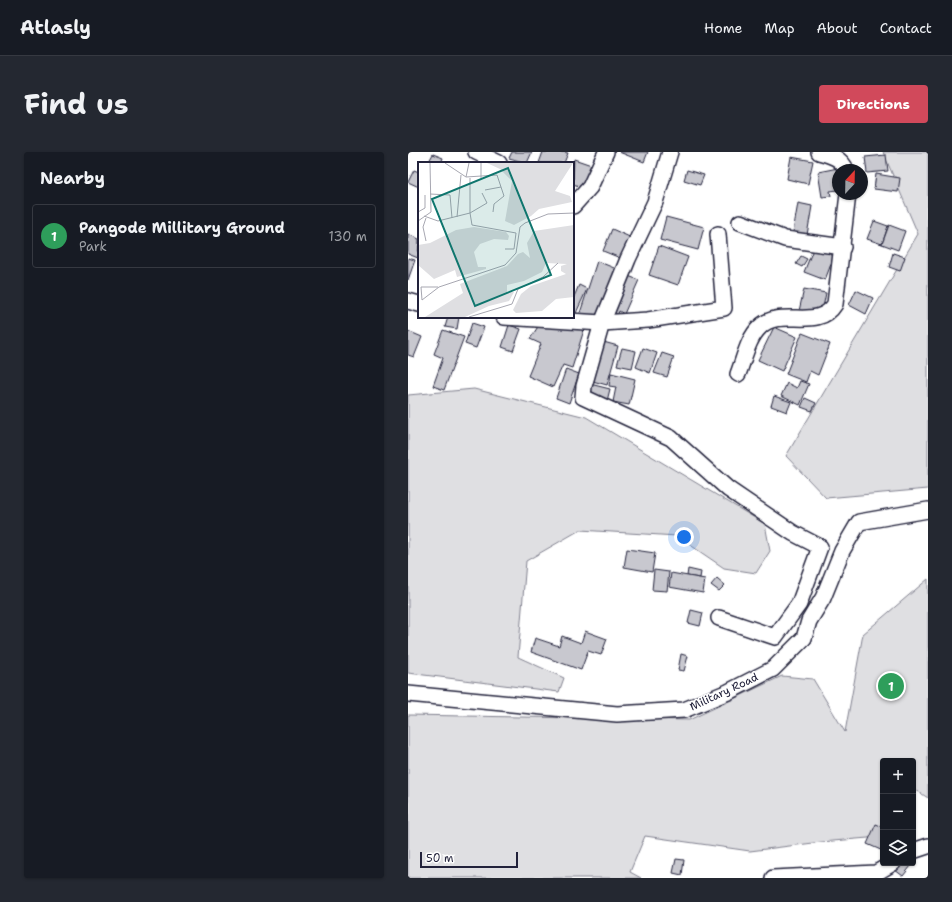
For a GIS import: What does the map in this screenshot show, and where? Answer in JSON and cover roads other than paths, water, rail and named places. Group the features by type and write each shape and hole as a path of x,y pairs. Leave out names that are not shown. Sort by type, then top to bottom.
{"street":[{"path":"476,152 497,162"},
{"path":"574,205 590,187 606,152"},
{"path":"670,152 655,202 628,259 602,323 584,386 583,397 671,438 728,489 793,532 820,547 799,604 774,637 719,618"},
{"path":"819,152 833,156 844,164"},
{"path":"738,374 753,335 760,326 770,320 822,317 830,313 835,304 847,200"},
{"path":"740,222 785,239 843,246"},
{"path":"524,318 602,323 648,320 724,308 718,234"},
{"path":"408,301 418,304"},
{"name":"Military Road","path":"408,694 617,714 684,710 728,692 773,669 804,638 810,622 823,598 842,551 859,522 928,510"},
{"path":"916,850 928,846"},
{"path":"773,878 876,873 888,866"}],"place":[{"name":"Pangode Millitary Ground","path":"891,686"}]}
